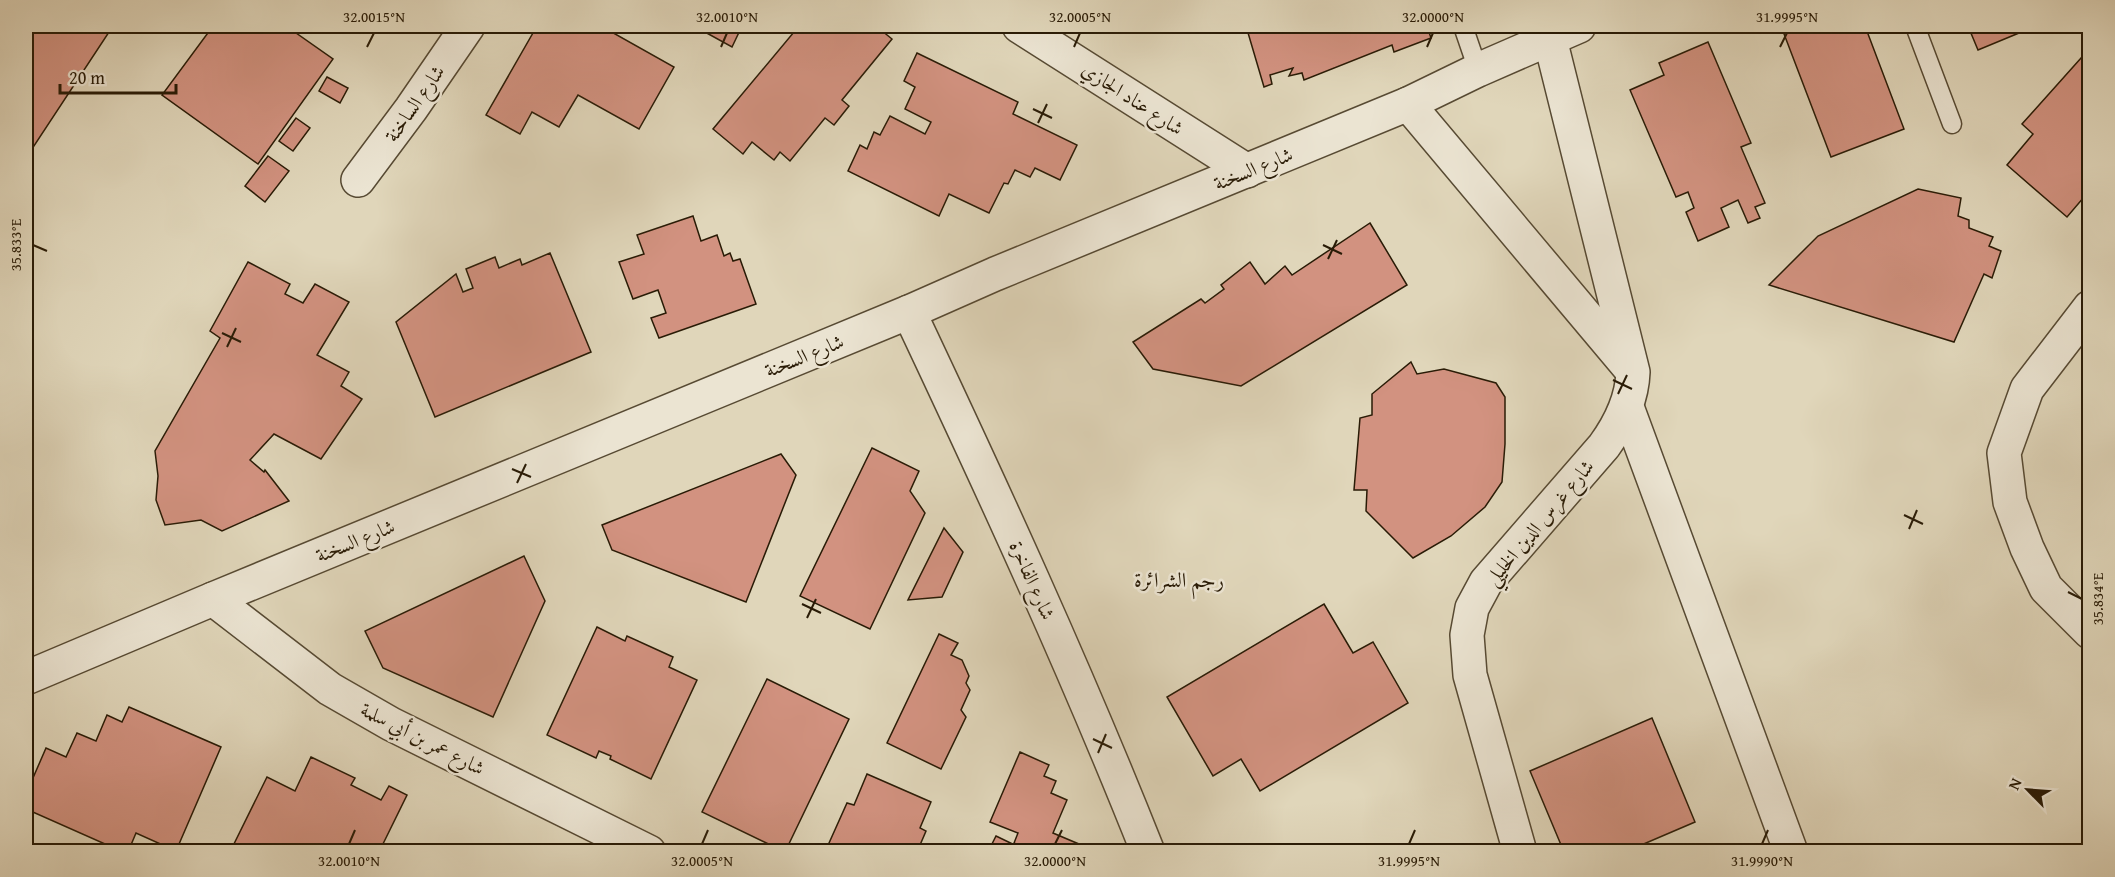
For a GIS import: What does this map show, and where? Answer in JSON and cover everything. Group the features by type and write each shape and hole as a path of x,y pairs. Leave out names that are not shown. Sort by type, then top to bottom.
{"street":[{"name":"شارع الساخنة","path":"358,180 411,109 468,26"},
{"name":"شارع عناد الجازي","path":"1019,26 1247,171"},
{"name":"شارع السخنة","path":"26,678 1408,104 1478,70 1580,26"},
{"name":"شارع غرس الدين الخليلي","path":"1520,852 1470,675 1467,635 1472,608 1486,582 1616,430 1627,407 1633,386 1633,372 1550,39"},
{"path":"1408,104 1633,372"},
{"path":"2090,307 2028,389 2004,453 2010,502 2027,548 2046,588 2090,632"},
{"name":"شارع الفاخرة","path":"909,312 1023,554 1111,758 1148,852"},
{"path":"1627,407 1791,852"},
{"name":"شارع عمر بن أبي سلمة","path":"213,599 289,659 340,695 391,724 649,852"}],"lane":[{"path":"1463,26 1478,70"},
{"path":"1915,26 1952,124"}],"building":[{"path":"26,26 113,26 30,152 26,149"},
{"path":"213,26 286,26 333,59 258,164 162,95"},
{"path":"537,26 601,26 674,67 639,129 578,95 559,127 532,112 520,134 486,115"},
{"path":"694,26 742,26 732,47"},
{"path":"799,26 876,26 892,39 842,100 849,106 834,125 825,118 790,161 780,152 774,160 752,142 743,154 713,129"},
{"path":"1246,26 1427,26 1431,38 1394,52 1392,45 1304,80 1302,73 1289,76 1293,68 1270,75 1272,84 1264,87"},
{"path":"1781,26 1865,26 1904,129 1831,157"},
{"path":"1968,26 2030,26 2031,28 1978,50"},
{"path":"1708,42 1751,143 1741,147 1765,203 1755,207 1760,218 1748,223 1738,200 1721,208 1729,227 1698,241 1686,212 1694,208 1688,192 1676,197 1630,90 1664,75 1659,63"},
{"path":"2090,48 2090,190 2067,217 2007,165 2033,134 2022,124"},
{"path":"917,53 1018,102 1013,114 1077,145 1060,180 1035,168 1030,177 1015,170 1008,184 1004,183 989,213 949,194 939,216 848,171 860,145 867,149 874,132 880,135 890,116 925,134 931,122 905,109 915,87 904,81"},
{"path":"327,77 348,88 340,103 319,91"},
{"path":"296,118 310,128 293,151 279,141"},
{"path":"268,156 289,171 265,202 245,186"},
{"path":"1918,189 1961,198 1958,216 1969,220 1969,228 1993,237 1989,246 2001,251 1992,278 1984,274 1954,342 1769,285 1818,236"},
{"path":"693,216 701,241 717,235 724,256 730,253 733,261 740,259 756,304 659,338 651,318 666,313 658,290 633,299 619,262 644,254 637,235"},
{"path":"1370,223 1407,285 1241,386 1153,369 1133,342 1201,299 1205,303 1224,289 1221,285 1250,262 1265,284 1285,266 1292,275"},
{"path":"550,253 591,352 435,417 396,322 456,274 463,292 473,288 466,269 495,257 499,268 520,259 522,265"},
{"path":"248,262 290,284 285,294 303,303 315,284 349,302 317,355 349,372 341,386 362,399 321,459 274,434 250,460 264,472 265,470 289,501 222,531 201,520 165,525 156,500 158,476 155,451 220,338 210,331"},
{"path":"1411,362 1417,374 1444,369 1496,383 1505,397 1502,482 1485,507 1451,536 1413,558 1366,511 1367,490 1354,490 1360,418 1372,415 1372,394"},
{"path":"872,448 919,471 910,491 925,513 870,629 800,596"},
{"path":"781,454 796,475 746,602 612,550 602,525"},
{"path":"944,528 963,552 942,597 908,600"},
{"path":"524,556 545,601 493,717 383,668 365,631"},
{"path":"1324,604 1353,653 1373,642 1408,703 1260,791 1241,759 1213,776 1167,697"},
{"path":"597,627 625,641 627,636 673,657 669,667 697,680 651,779 610,759 611,756 599,751 596,758 547,735"},
{"path":"939,634 958,643 951,655 962,660 969,676 966,683 970,690 961,710 966,717 941,769 887,743"},
{"path":"767,679 849,719 785,852 702,812"},
{"path":"129,707 221,747 176,851 136,833 128,852 123,852 26,809 26,794 46,748 66,757 77,733 96,741 107,715 122,722"},
{"path":"1652,718 1695,822 1625,852 1564,852 1530,771"},
{"path":"1020,752 1049,765 1044,776 1056,781 1051,793 1067,800 1053,833 1093,850 1092,852 1024,852 1025,848 1014,843 1018,833 990,822"},
{"path":"311,757 355,778 351,785 381,800 389,786 407,795 379,852 230,852 267,777 295,791"},
{"path":"867,774 931,802 920,828 926,831 917,852 825,852 847,803 854,805"},
{"path":"996,836 1021,848 1019,852 988,852"}],"district":[{"name":"رجم الشرائرة","path":"1179,579"}]}
